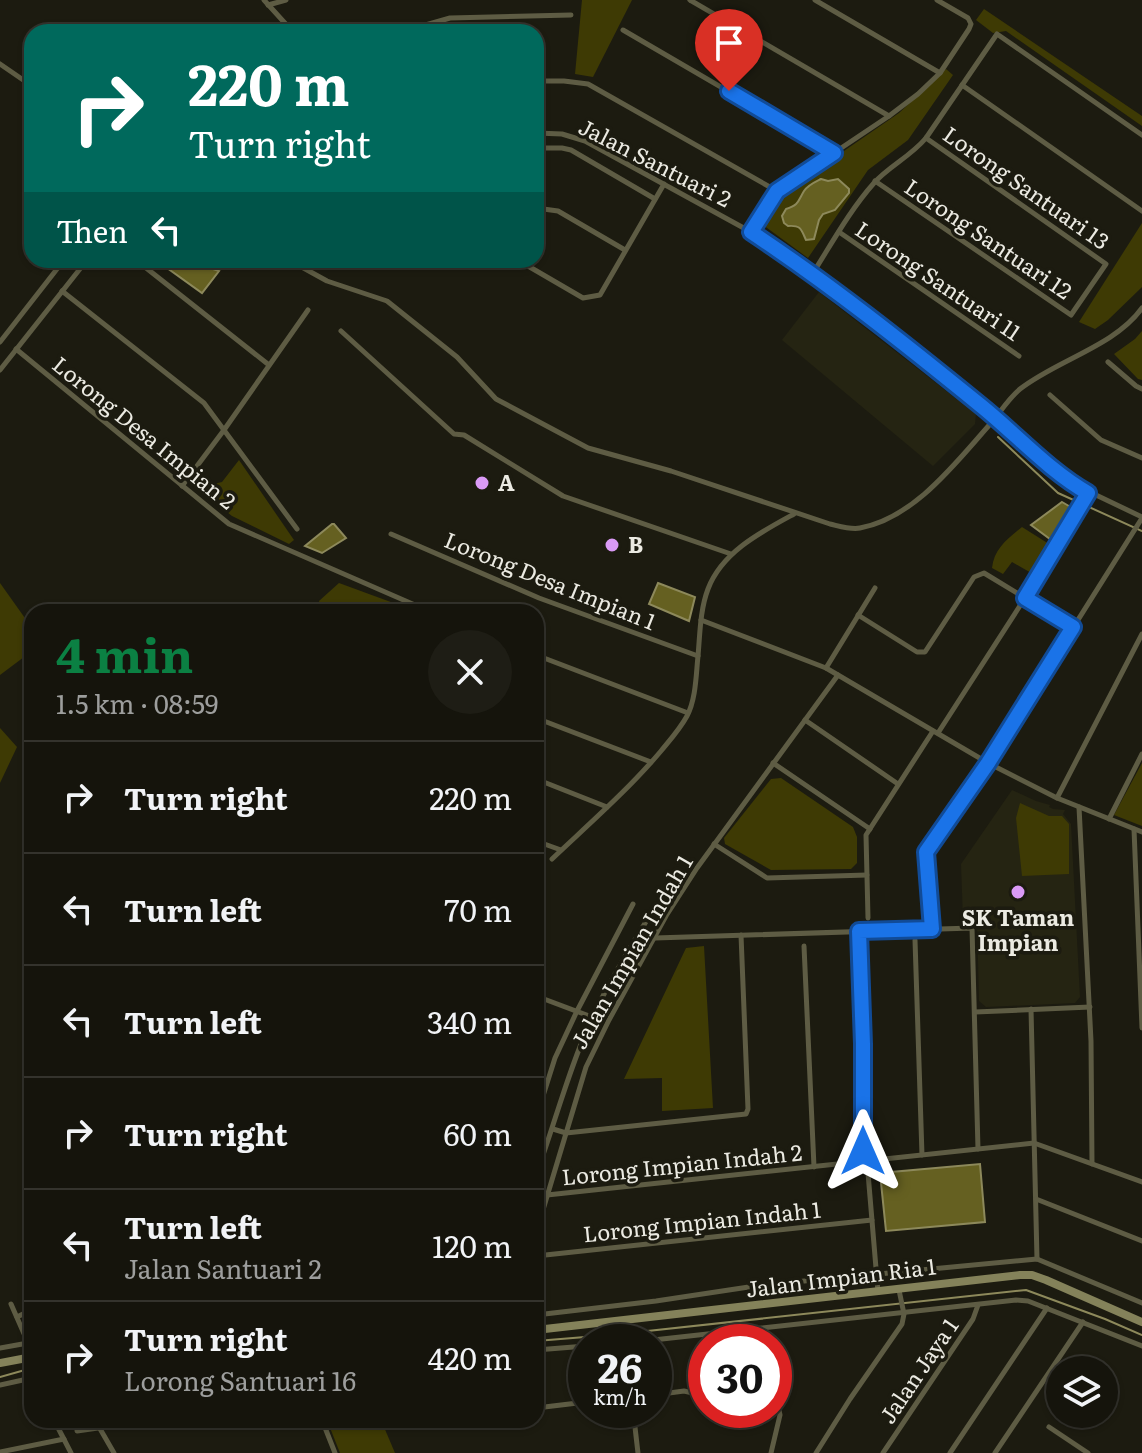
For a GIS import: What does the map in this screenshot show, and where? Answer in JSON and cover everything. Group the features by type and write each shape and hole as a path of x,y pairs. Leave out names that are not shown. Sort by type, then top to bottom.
{"street":[{"path":"266,2 286,0"},
{"path":"690,0 889,116"},
{"path":"815,0 940,73"},
{"path":"751,232 777,191 889,116 940,73 971,24 968,18 937,0"},
{"path":"266,2 286,24"},
{"path":"429,24 450,18 571,15"},
{"path":"623,30 834,153"},
{"path":"813,273 875,181 916,151 997,34 1142,135"},
{"path":"0,64 24,80"},
{"path":"544,81 588,84 777,191"},
{"path":"962,85 1142,211"},
{"name":"Jalan Santuari 2","path":"544,133 562,134 585,141 751,232 813,273 909,347 1087,496 1141,519"},
{"name":"Lorong Santuari 13","path":"926,138 1106,264"},
{"path":"544,148 571,150 655,199"},
{"name":"Lorong Santuari 12","path":"875,181 1071,315 1106,264"},
{"path":"531,268 583,298 600,295 664,184"},
{"path":"544,209 558,211 625,250"},
{"name":"Lorong Santuari 11","path":"839,232 1019,356"},
{"path":"0,342 58,268"},
{"path":"0,370 81,268"},
{"path":"146,268 269,365"},
{"path":"303,268 327,281 387,301 457,357 496,399 588,448 671,471 830,524 857,529 882,522 920,498 939,482 1016,392 1040,374 1111,337 1142,308"},
{"path":"62,291 204,403 297,529"},
{"path":"182,486 308,310"},
{"path":"341,331 454,434 464,435 563,496 731,554"},
{"name":"Lorong Desa Impian 2","path":"16,349 229,524 413,604"},
{"path":"1108,362 1142,389"},
{"path":"1050,395 1101,440 1142,458"},
{"path":"868,918 866,835 1025,598 1087,496"},
{"path":"552,859 651,762 679,729 688,713 695,682 701,620 708,587 731,554 795,513"},
{"path":"932,929 926,852 988,763 1141,519"},
{"name":"Lorong Desa Impian 1","path":"391,534 539,598 698,656"},
{"path":"858,615 917,652 925,652 974,577 984,573 1073,627"},
{"path":"826,668 875,588"},
{"path":"701,620 826,668 988,763 1057,798 1142,832"},
{"path":"1057,798 1142,634"},
{"path":"544,658 688,713"},
{"name":"Jalan Impian Indah 1","path":"544,1205 586,1067 666,916 714,844 838,675"},
{"path":"805,720 898,784"},
{"path":"544,721 651,762"},
{"path":"1109,819 1142,754"},
{"path":"773,763 870,829"},
{"path":"544,782 607,807"},
{"path":"1079,807 1090,1007 1092,1164"},
{"path":"1134,829 1142,1028"},
{"path":"544,844 561,850"},
{"path":"714,844 767,878 867,875"},
{"name":"Jalan Impian Indah 1","path":"544,1093 555,1058 577,1011 633,904"},
{"name":"Jalan Impian Indah 1","path":"544,1153 592,1017 653,910"},
{"path":"654,938 972,928 978,1149"},
{"path":"859,931 863,1151"},
{"path":"553,1129 566,1133 746,1114 741,935"},
{"path":"915,940 922,1155"},
{"path":"804,946 814,1167"},
{"path":"544,999 592,1017"},
{"path":"975,1012 1090,1007"},
{"path":"1031,1009 1037,1259"},
{"path":"1034,1143 1142,1182"},
{"name":"Lorong Impian Indah 2","path":"547,1195 1034,1143"},
{"path":"867,1161 878,1292"},
{"path":"1036,1199 1142,1241"},
{"name":"Lorong Impian Indah 1","path":"544,1255 872,1220"},
{"name":"Jalan Impian Ria 1","path":"544,1314 762,1285 1037,1259 1142,1303"},
{"name":"Jalan Impian Ria 1","path":"633,1324 878,1292 900,1294 1032,1275 1142,1322"},
{"path":"816,1453 902,1324 900,1294"},
{"path":"672,1338 903,1310 1016,1300 1028,1301 1142,1346"},
{"path":"11,1304 24,1334"},
{"name":"Jalan Jaya 1","path":"883,1453 973,1319 978,1305"},
{"path":"950,1453 1047,1308"},
{"path":"17,1317 24,1314"},
{"path":"995,1453 1083,1322"},
{"name":"Jalan Impian Ria 1","path":"544,1330 568,1328"},
{"path":"0,1348 24,1344"},
{"path":"544,1349 568,1347"},
{"path":"0,1363 24,1357"},
{"path":"0,1385 24,1380"},
{"path":"544,1407 568,1404"},
{"path":"58,1428 71,1453"},
{"path":"77,1431 94,1428"},
{"path":"100,1428 114,1453"},
{"path":"325,1428 335,1453"},
{"path":"635,1428 638,1453"},
{"path":"771,1453 777,1428"},
{"path":"1050,1428 1088,1453"},
{"path":"0,1452 64,1439"}],"shaded area":[{"path":"582,0 632,0 593,77 575,74"},
{"path":"984,9 1142,116 1142,126 1006,31 993,33 976,20"},
{"path":"946,69 953,75 908,140 868,170 808,258 763,225 783,193 899,113"},
{"path":"821,179 838,179 849,189 849,193 835,210 823,214 814,239 806,240 800,228 788,226 782,216 786,209 798,202 808,187"},
{"path":"1142,223 1142,287 1095,329 1079,322"},
{"path":"167,268 210,268 219,271 202,293"},
{"path":"819,292 976,414 975,424 933,466 782,340"},
{"path":"1142,331 1142,380 1114,354"},
{"path":"239,460 294,540 289,544 232,516 196,488 222,482"},
{"path":"1062,502 1074,509 1054,542 1031,525"},
{"path":"332,524 346,538 322,553 305,546"},
{"path":"1022,527 1049,544 1033,574 1012,562 1003,574 992,568 998,550"},
{"path":"0,583 24,617 24,657 0,675"},
{"path":"339,583 396,604 320,604 319,601"},
{"path":"658,583 695,597 689,621 649,604"},
{"path":"0,728 17,747 0,783"},
{"path":"1142,763 1142,826 1114,815"},
{"path":"781,778 853,827 857,837 857,863 851,869 771,870 725,844 724,838 771,779"},
{"name":"SK Taman Impian","path":"1012,790 1053,809 1065,810 1063,814 1071,824 1080,997 1075,1003 986,1007 979,1001 977,920 963,921 961,864"},
{"path":"1020,803 1049,816 1062,816 1069,824 1069,874 1022,876 1016,818"},
{"path":"704,946 713,1108 662,1111 662,1078 624,1079 686,948"},
{"path":"980,1164 985,1222 886,1231 880,1173"},
{"path":"330,1428 384,1428 395,1453 340,1453"}],"waterway":[{"path":"998,437 1058,493 1142,531"},
{"path":"672,1328 1026,1290 1142,1335"},
{"path":"544,1340 568,1338"},
{"path":"0,1377 24,1370"}],"place":[{"name":"A","path":"482,483"},
{"name":"B","path":"612,545"},
{"name":"SK Taman Impian","path":"1018,892"}],"route":[{"path":"729,91 834,153 777,191 751,232 813,273 909,347 1073,484 1088,493 1025,598 1073,627 988,763 926,852 932,929 859,931 863,1151"}]}
